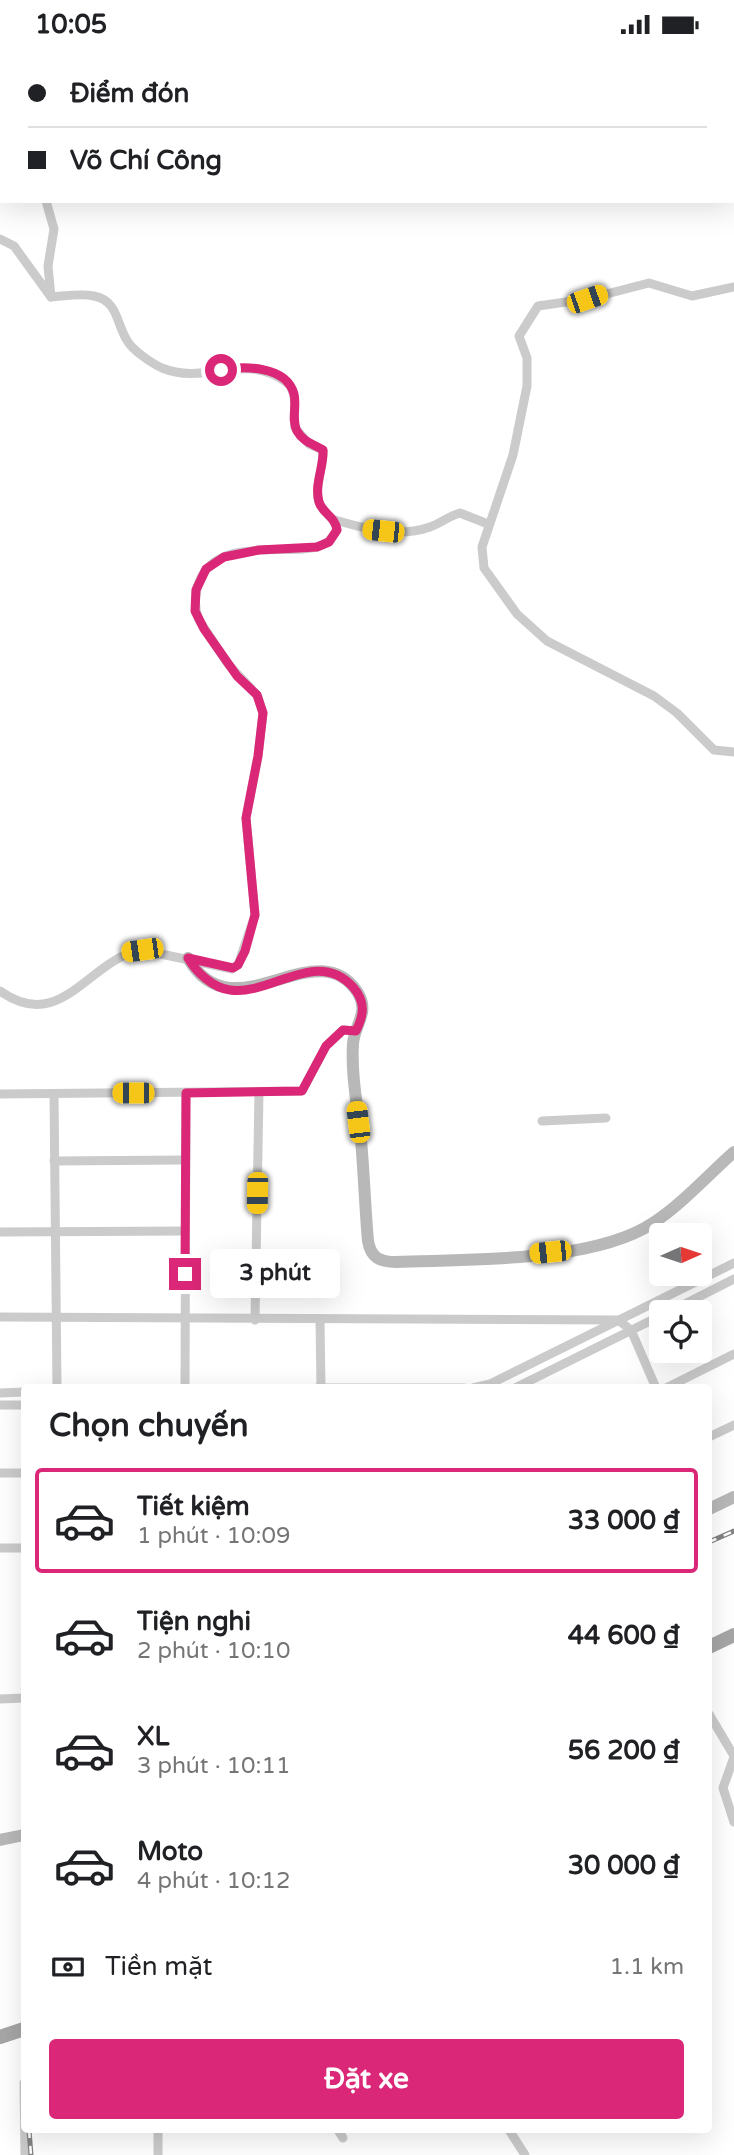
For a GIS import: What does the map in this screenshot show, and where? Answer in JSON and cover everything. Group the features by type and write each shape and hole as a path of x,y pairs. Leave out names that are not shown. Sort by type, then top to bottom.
{"main road":[{"path":"712,1646 734,1635"},
{"path":"0,2037 21,2030"}],"street":[{"path":"47,203 54,229 48,266 51,297"},
{"path":"0,239 14,246 51,297"},
{"path":"734,287 692,296 649,283 587,299 538,306 519,336 527,358 527,386 513,455 482,547 484,568 517,614 547,641 654,696 677,713 714,750 734,752"},
{"path":"51,297 81,295 105,301 113,308 127,342 157,366 167,370 206,373 256,367 290,385 294,396 295,428 309,444 323,450 318,499 321,509 335,520 363,529 402,533 426,529 460,513 488,524"},
{"path":"0,991 15,1001 45,1004 60,1001 127,952 142,950 233,968 238,965 245,951 255,915 246,818 263,713 257,695 237,676 204,629 195,611 196,590 206,569 224,557 259,550 317,547 329,542 337,530 335,520"},
{"path":"188,958 203,976 227,990 244,989 299,973 334,974 359,994 364,1008 353,1043 355,1079 368,1241 370,1250 379,1260 396,1262 512,1256 608,1243 655,1222 734,1152"},
{"path":"0,1094 302,1091 326,1046 343,1030 356,1031"},
{"path":"255,1320 259,1092"},
{"path":"185,1384 186,1093"},
{"path":"54,1094 57,1384"},
{"path":"542,1121 606,1118"},
{"path":"54,1161 184,1160"},
{"path":"0,1232 184,1231"},
{"path":"486,1384 734,1263"},
{"path":"693,1300 734,1279"},
{"path":"0,1317 618,1320 631,1330 654,1384"},
{"path":"320,1320 320,1384"},
{"path":"523,1384 649,1321"},
{"path":"674,1384 734,1354"},
{"path":"0,1393 21,1392"},
{"path":"0,1405 21,1405"},
{"path":"712,1436 734,1425"},
{"path":"0,1473 21,1473"},
{"path":"712,1508 734,1497"},
{"path":"0,1548 21,1548"},
{"path":"0,1699 21,1698"},
{"path":"712,1719 734,1756 723,1788 734,1822"},
{"path":"0,1840 21,1836"},
{"path":"25,2133 25,2155"},
{"path":"158,2133 158,2155"},
{"path":"511,2133 525,2155"}],"railway":[{"path":"712,1541 734,1531"},
{"path":"29,2133 31,2155"}],"route":[{"path":"185,1274 186,1093 302,1091 326,1046 343,1030 356,1031 364,1008 359,994 349,983 334,974 318,971 299,973 237,991 227,990 193,968 188,958 233,968 238,965 245,951 255,915 246,818 263,713 257,695 237,676 218,645 204,629 195,611 196,590 206,569 224,557 259,550 317,547 329,542 337,530 335,520 321,509 318,499 323,450 309,444 295,428 294,396 290,385 276,375 256,367 221,370"}]}
